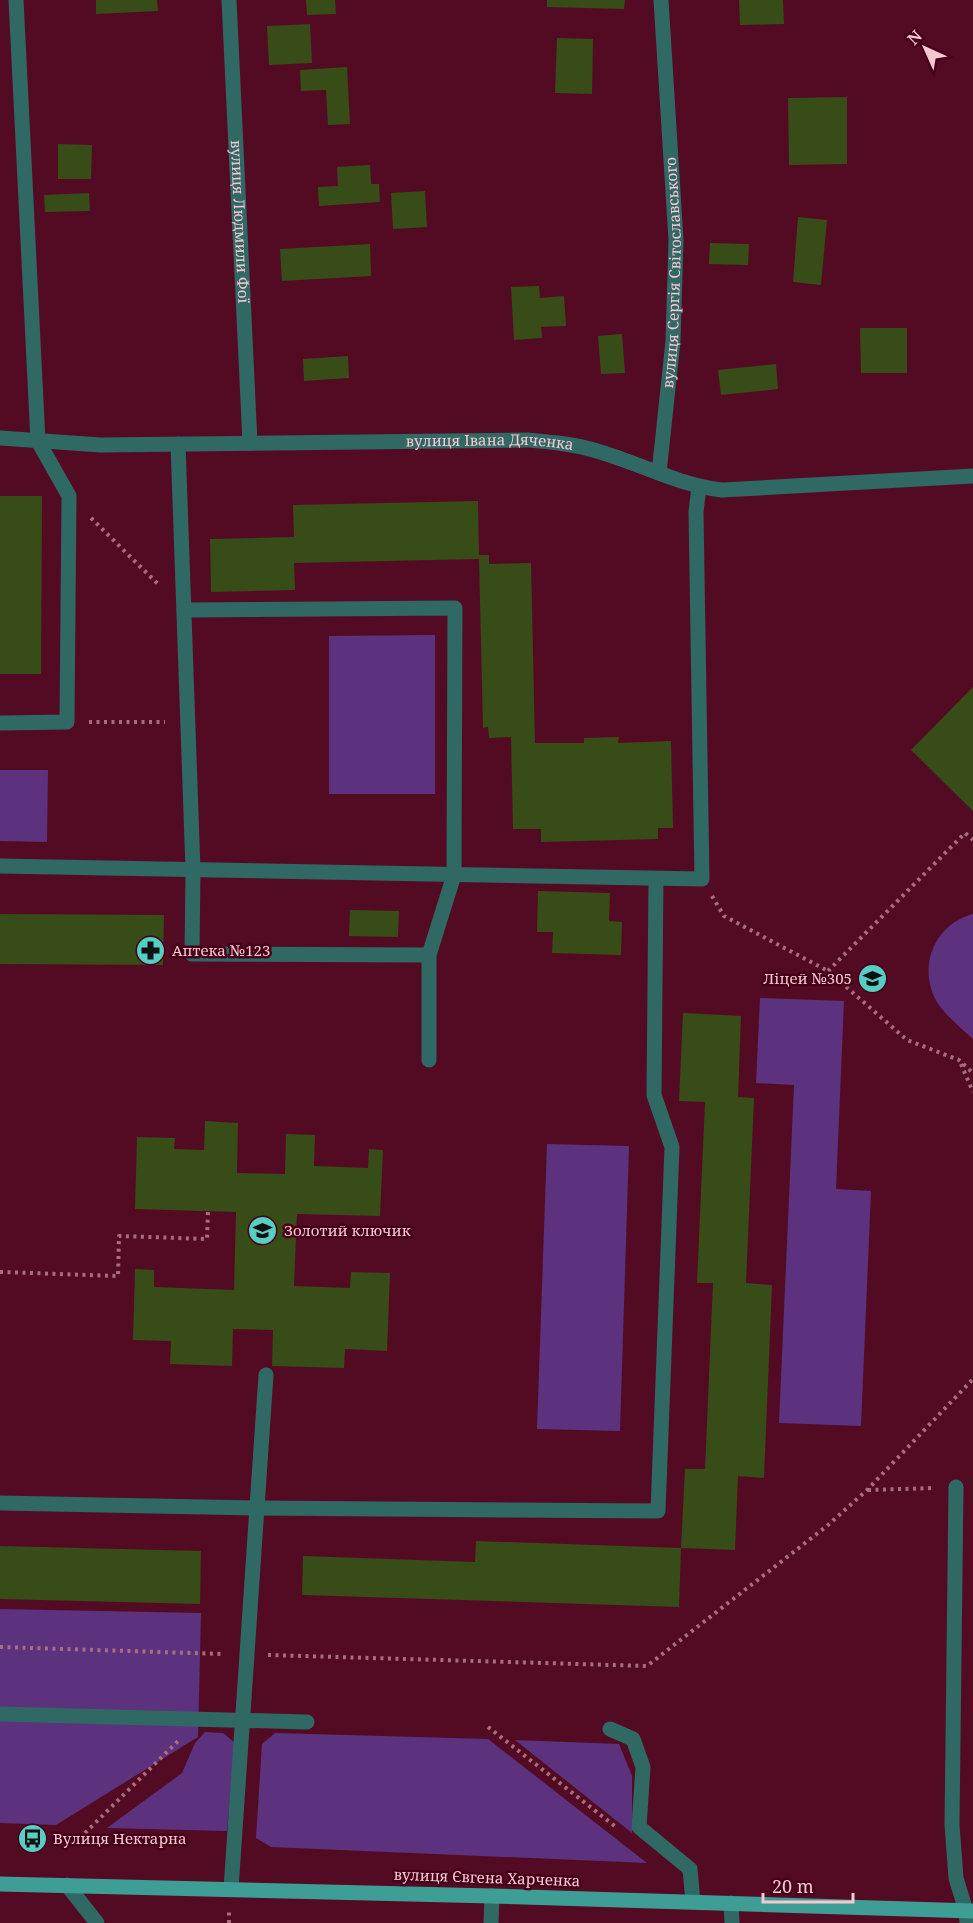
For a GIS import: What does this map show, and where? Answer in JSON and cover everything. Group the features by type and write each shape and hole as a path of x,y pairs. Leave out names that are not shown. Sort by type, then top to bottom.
{"main road":[{"name":"вулиця Євгена Харченка","path":"0,1884 731,1903 968,1915"}],"street":[{"path":"0,723 67,722 69,496 38,441 15,0"},
{"name":"вулиця Людмили Фої","path":"229,0 250,444"},
{"name":"вулиця Сергія Світославського","path":"659,473 674,341 676,240 661,0"},
{"name":"вулиця Івана Дяченка","path":"0,438 100,445 528,440 566,444 597,451 699,487 722,490 973,476"},
{"path":"178,444 193,870 192,954 429,956"},
{"path":"0,866 702,879 696,512 699,487"},
{"path":"184,610 455,608 454,875 429,956 429,1060"},
{"path":"0,1503 257,1508 658,1511 672,1147 654,1095 656,879"},
{"path":"231,1889 266,1375"},
{"path":"956,1487 952,1825 956,1878 968,1915"},
{"path":"0,1714 307,1722"},
{"path":"610,1729 633,1739 643,1767 639,1827 690,1869 693,1902"},
{"path":"67,1885 97,1923"},
{"path":"491,1923 492,1896"},
{"path":"731,1903 732,1923"}],"path":[{"path":"69,496 184,610"},
{"path":"67,722 188,722"},
{"path":"828,971 965,832 973,840"},
{"path":"702,879 724,916 828,971 907,1040 959,1060 973,1073"},
{"path":"959,1060 973,1092"},
{"path":"0,1272 118,1276 119,1236 207,1239 208,1211"},
{"path":"0,1647 646,1666 827,1526 867,1490 973,1378"},
{"path":"867,1490 956,1487"},
{"path":"85,1833 200,1719"},
{"path":"488,1727 623,1833"}],"shaded area":[{"path":"435,635 435,794 329,794 329,636"},
{"path":"0,770 48,770 47,842 0,841"},
{"path":"973,914 973,1039 949,1017 937,1002 931,989 929,962 939,937 948,927 959,919"},
{"path":"760,998 844,1001 836,1189 871,1191 861,1426 779,1423 794,1085 756,1083"},
{"path":"547,1144 629,1146 620,1431 537,1429"},
{"path":"0,1609 201,1613 198,1737 56,1825 0,1823"},
{"path":"205,1732 223,1733 235,1743 227,1831 107,1828 182,1773 195,1743"},
{"path":"275,1733 488,1739 647,1863 271,1847 256,1838 262,1744"},
{"path":"515,1740 619,1744 632,1776 632,1833"}],"building":[{"path":"96,0 157,0 158,11 96,14"},
{"path":"306,0 335,0 336,14 307,15"},
{"path":"547,0 625,0 624,9 547,7"},
{"path":"739,0 783,0 784,24 740,25"},
{"path":"310,24 312,63 269,65 267,26"},
{"path":"557,38 593,39 592,94 555,93"},
{"path":"347,67 350,124 328,125 326,90 301,91 300,70"},
{"path":"847,97 847,164 789,165 788,98"},
{"path":"58,144 92,145 91,179 58,179"},
{"path":"370,165 371,184 379,184 380,202 319,206 318,187 338,186 337,167"},
{"path":"425,191 427,227 393,229 391,193"},
{"path":"89,193 90,211 45,212 44,195"},
{"path":"798,217 827,220 821,285 793,282"},
{"path":"710,243 749,244 748,265 709,264"},
{"path":"370,244 371,276 282,281 280,249"},
{"path":"539,286 540,298 564,296 566,326 541,327 542,338 514,340 511,287"},
{"path":"860,328 907,328 907,373 861,373"},
{"path":"622,334 625,373 601,374 598,336"},
{"path":"348,356 349,378 304,381 303,359"},
{"path":"776,364 778,389 721,395 718,370"},
{"path":"0,496 42,496 41,674 0,674"},
{"path":"478,501 479,555 489,555 489,564 531,563 535,743 584,743 584,738 619,737 618,743 671,741 673,828 658,828 658,839 541,842 541,829 513,829 511,737 489,738 488,727 483,728 479,559 294,563 295,590 211,592 210,539 294,537 293,505"},
{"path":"973,687 973,811 911,750"},
{"path":"538,891 610,893 609,921 622,922 621,955 552,953 553,932 537,932"},
{"path":"350,910 399,911 398,937 349,936"},
{"path":"0,914 164,915 163,965 0,964"},
{"path":"683,1013 741,1016 738,1097 754,1098 746,1283 772,1285 764,1478 738,1476 735,1550 681,1548 685,1469 705,1469 713,1283 697,1283 705,1102 679,1101"},
{"path":"205,1121 238,1123 237,1173 285,1174 286,1134 315,1135 314,1166 368,1168 369,1149 383,1150 380,1216 297,1214 294,1286 350,1288 351,1272 390,1273 387,1351 345,1349 344,1368 272,1366 273,1330 233,1329 232,1366 170,1364 171,1341 133,1340 135,1269 154,1270 154,1287 234,1290 236,1212 135,1209 137,1137 175,1138 174,1149 204,1150"},
{"path":"476,1541 681,1548 679,1607 302,1595 303,1556 475,1562"},
{"path":"0,1546 201,1551 200,1604 0,1599"}],"place":[{"name":"Аптека №123","path":"151,951"},
{"name":"Ліцей №305","path":"873,979"},
{"name":"Золотий ключик","path":"263,1231"},
{"name":"Вулиця Нектарна","path":"32,1839"}]}
